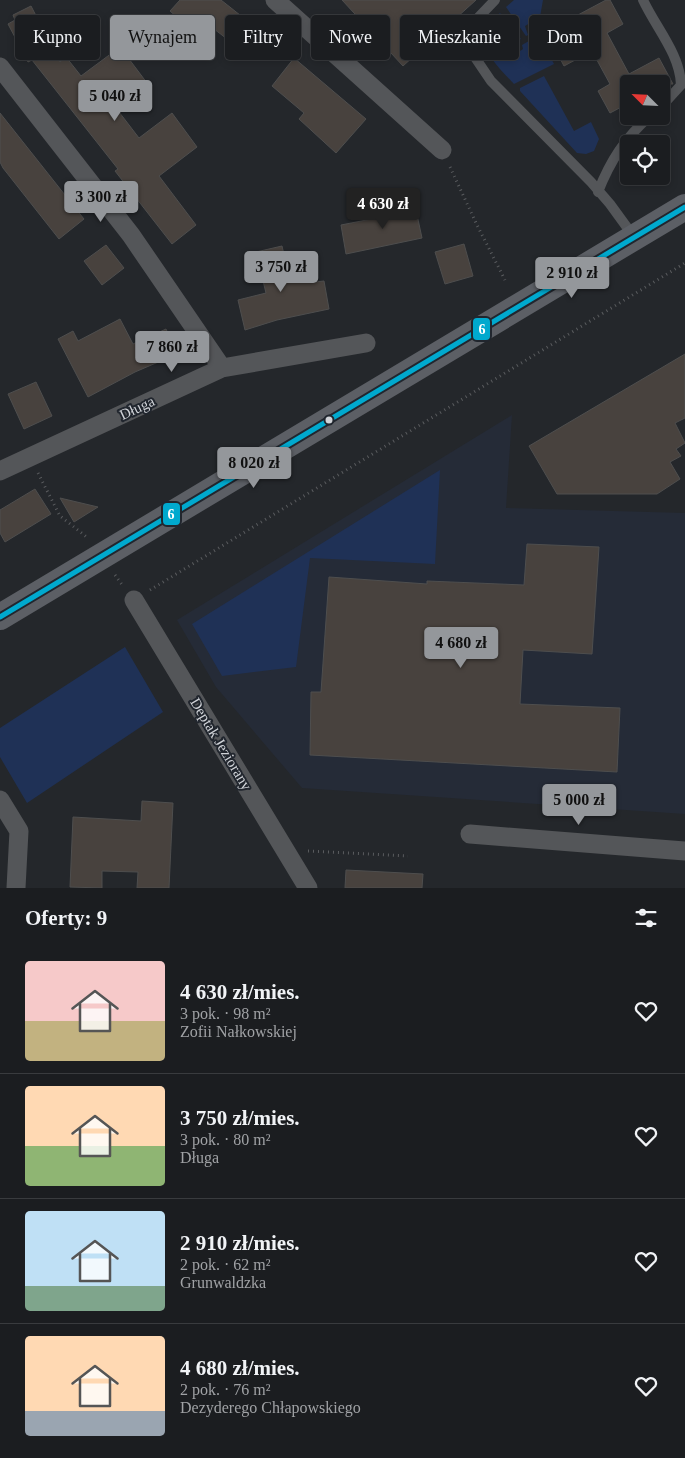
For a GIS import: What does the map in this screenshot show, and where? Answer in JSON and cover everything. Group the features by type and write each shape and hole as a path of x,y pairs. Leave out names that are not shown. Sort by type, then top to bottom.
{"main road":[{"path":"0,617 685,207"}],"street":[{"path":"275,0 442,150"},
{"path":"0,67 131,235 222,368"},
{"name":"Długa","path":"0,471 222,368 366,343"},
{"name":"Deptak Jeziorany","path":"134,600 308,888"},
{"path":"0,800 19,830 16,888"},
{"path":"470,834 685,851"}],"lane":[{"path":"495,0 474,22 468,47 491,81 610,204 635,237"},
{"path":"643,0 670,47 680,73 681,85 670,97"},
{"path":"598,192 606,170 621,146 641,125"}],"path":[{"path":"442,150 505,280"},
{"path":"30,457 60,516 85,533 134,600 685,263"},
{"path":"285,850 408,856"}],"shaded area":[{"path":"514,0 543,0 540,15 529,15 529,24 525,26 528,35 526,36 519,26 519,15 512,15 506,7"},
{"path":"529,41 529,60 552,60 554,64 514,84 493,60 519,60 519,52 523,49 522,45"},
{"path":"544,76 574,131 591,122 599,139 594,151 586,154 577,153 520,91 520,88"},
{"path":"512,415 506,508 685,513 685,814 302,788 216,687 177,620"},
{"path":"440,470 435,564 310,558 296,667 222,676 192,624"},
{"path":"125,647 163,712 27,803 0,757 0,728"}],"building":[{"path":"180,0 221,0 240,15 225,15 225,37 215,30 215,15 175,15 170,11"},
{"path":"342,0 476,0 459,15 400,15 400,60 410,60 403,66 390,52 390,15 356,15"},
{"path":"606,0 610,0 623,24 607,33 629,74 659,58 668,75 620,75 620,108 610,113 598,91 610,84 597,60 601,60 601,15 578,15"},
{"path":"31,6 36,15 15,15 15,20 13,15"},
{"path":"15,20 15,37 8,24"},
{"path":"110,54 110,60 130,60 147,83 116,108 139,138 172,113 197,147 159,176 196,225 172,244 115,171 118,169 32,60 59,60 60,62 68,60 81,76"},
{"path":"292,60 296,60 366,119 336,153 299,119 304,113 272,86"},
{"path":"561,60 575,60 564,66"},
{"path":"0,113 84,219 59,239 0,162"},
{"path":"414,201 422,238 346,254 341,225 397,214 395,205"},
{"path":"464,244 473,276 445,284 435,252"},
{"path":"106,245 124,268 102,285 84,261"},
{"path":"282,246 290,280 314,276 315,282 324,281 329,309 277,320 245,330 238,300 266,293 256,252"},
{"path":"120,319 133,344 166,329 177,354 135,372 88,397 58,339 73,331 78,341"},
{"path":"685,354 685,418 675,423 685,443 676,449 681,456 670,462 680,479 657,494 557,494 529,446"},
{"path":"36,382 52,416 24,429 8,394"},
{"path":"35,489 51,514 5,542 0,533 0,510"},
{"path":"60,498 98,507 74,522"},
{"path":"527,544 599,547 592,654 523,650 520,704 620,708 617,772 310,755 311,692 321,692 329,577 427,584 427,581 524,585"},
{"path":"142,801 173,803 169,888 137,888 138,872 102,871 102,888 70,887 73,817 141,821"},
{"path":"346,870 423,874 422,888 345,888"}],"transit line":[{"name":"6","path":"0,617 685,207"}]}
